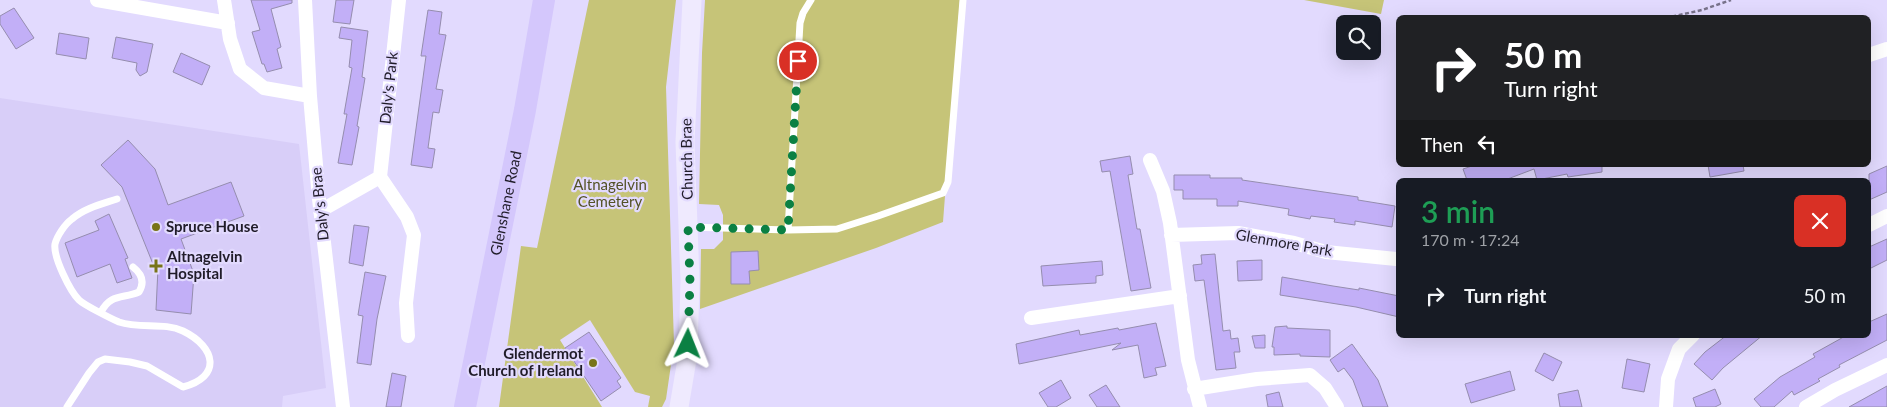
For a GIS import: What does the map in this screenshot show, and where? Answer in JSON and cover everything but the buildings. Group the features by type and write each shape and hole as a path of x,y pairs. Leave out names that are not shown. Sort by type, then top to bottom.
{"highway":[{"name":"Glenshane Road","path":"465,407 525,110 544,0"}],"main road":[{"name":"Church Brae","path":"679,407 688,354 690,281 685,142 692,0"}],"street":[{"path":"97,0 228,23"},
{"path":"224,0 230,39 240,69 264,88 310,96"},
{"name":"Daly's Brae","path":"305,0 310,96 320,211 343,407"},
{"name":"Daly's Park","path":"380,177 399,0"},
{"path":"1871,55 1887,49"},
{"path":"1150,160 1162,191 1171,235 1188,360 1200,407"},
{"path":"320,211 380,177 407,217 414,236 406,303 408,336"},
{"path":"1871,224 1887,216"},
{"name":"Glenmore Park","path":"1171,235 1238,233 1294,243 1326,252 1396,259"},
{"path":"1031,318 1180,296"},
{"path":"1666,407 1668,379 1679,349 1690,338"},
{"path":"1806,407 1835,390 1887,365"},
{"path":"1194,389 1258,379 1310,374 1325,388 1337,407"}],"lane":[{"path":"788,230 800,23 803,13 811,0"},
{"path":"688,227 788,230 836,229 943,192 948,182 963,0"},
{"path":"67,407 89,373 98,362 105,359 147,366 182,388 196,384 206,374 210,364 209,352 198,340 182,330 134,325 118,321 79,301 62,271 55,245 60,233 70,220 87,210 117,199"},
{"path":"101,312 103,307 114,298 139,292 143,284 142,278 133,267"}],"path":[{"path":"1680,15 1731,0"}],"shaded area":[{"name":"Altnagelvin Hospital","path":"0,98 299,144 326,388 283,396 282,407 0,407"}],"green space":[{"name":"Altnagelvin Cemetery","path":"589,0 676,0 666,87 674,344 666,399 662,407 648,407 650,396 635,392 590,320 560,340 602,407 499,407 521,246 537,248"},
{"path":"705,0 960,0 943,222 876,248 700,309 701,249 714,249 723,240 723,215 719,205 699,204"},
{"path":"1304,0 1384,0 1381,14"}],"place":[{"name":"Spruce House","path":"156,227"},
{"name":"Altnagelvin Hospital","path":"156,266"},
{"name":"Glendermot Church of Ireland","path":"593,363"}],"route":[{"path":"688,344 690,281 688,227 788,230 798,61"}]}
